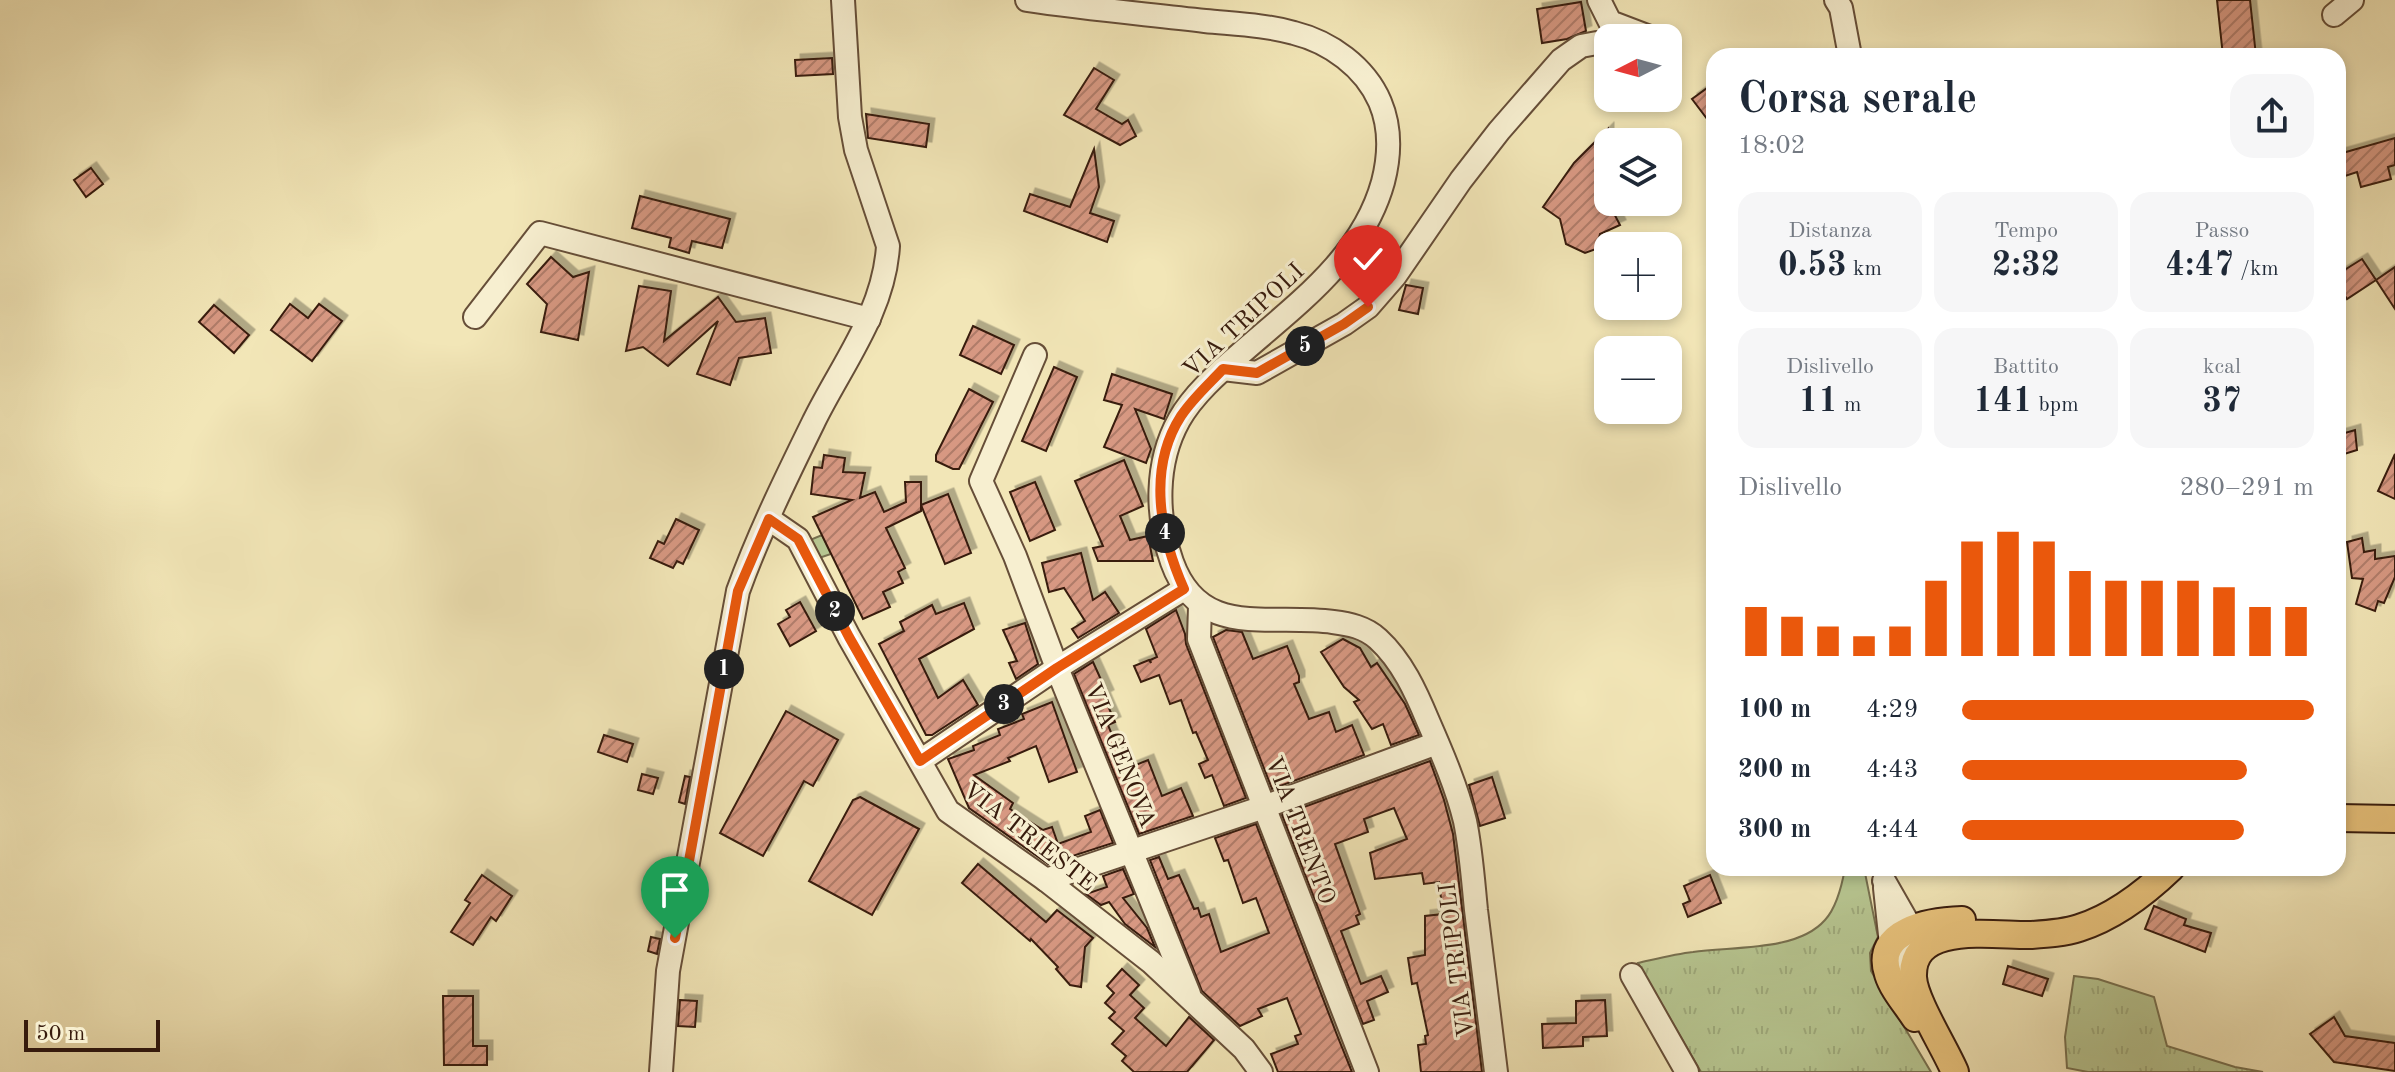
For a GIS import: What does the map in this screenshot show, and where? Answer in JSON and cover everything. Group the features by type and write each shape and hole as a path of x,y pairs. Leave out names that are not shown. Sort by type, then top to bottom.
{"main road":[{"path":"2346,818 2395,819"},
{"path":"1952,1068 1915,988 1914,966 1919,954 1938,939 1953,935 2032,935 2079,928 2102,919 2128,903 2161,876"},
{"path":"1952,1068 1889,978 1885,956 1900,937 1924,924 1961,920 2032,935"}],"street":[{"path":"661,1072 668,971 738,591 814,420 880,297 888,246 856,150 850,117 843,0"},
{"name":"VIA TRIPOLI","path":"1027,0 1293,32 1336,51 1361,72 1379,98 1389,135 1387,167 1378,200 1358,239 1323,281 1223,369 1182,415 1170,437 1162,471 1162,519 1172,560 1184,589 1200,606 1220,616 1306,618 1350,624 1375,636 1393,655 1416,693 1464,818 1496,1072"},
{"path":"1599,0 1610,22 1615,24"},
{"path":"1836,0 1841,8 1848,48"},
{"path":"2334,15 2352,0"},
{"path":"1223,369 1257,373 1368,307 1395,276 1461,180 1561,60 1581,46 1594,44"},
{"path":"475,317 540,233 869,319"},
{"name":"VIA GENOVA","path":"1035,355 981,481 1015,556 1191,999"},
{"name":"VIA TRIESTE","path":"769,519 798,539 849,637 948,811 1046,880 1151,962 1244,1049 1261,1072"},
{"path":"920,761 1057,668 1184,589"},
{"name":"VIA TRENTO","path":"1200,606 1199,639 1367,1072"},
{"path":"1046,880 1264,807 1437,743"},
{"path":"1882,876 1900,937"},
{"path":"1632,975 1687,1072"}],"green space":[{"path":"822,535 831,554 819,558 810,540"},
{"path":"1843,876 1866,876 1878,937 1870,953 1871,971 1931,1072 1701,1072 1638,963 1686,953 1763,946 1798,938 1825,920 1838,896"},
{"path":"2074,976 2098,979 2154,997 2167,1046 2235,1067 2263,1072 2088,1072 2067,1068 2065,1037"}],"building":[{"path":"2217,0 2250,0 2255,48 2222,48"},
{"path":"1581,2 1586,31 1567,39 1542,43 1537,9"},
{"path":"832,58 833,74 796,76 795,60"},
{"path":"1094,68 1114,80 1096,109 1122,124 1128,120 1136,136 1120,145 1064,115"},
{"path":"1706,89 1706,117 1692,99"},
{"path":"866,114 929,124 926,147 868,138"},
{"path":"2395,138 2395,165 2388,167 2391,179 2361,187 2357,172 2346,176 2346,152"},
{"path":"1594,143 1594,216 1615,216 1620,225 1604,232 1594,232 1594,250 1585,253 1566,244 1560,219 1543,207 1574,163"},
{"path":"1094,149 1099,187 1090,213 1114,221 1107,242 1024,211 1030,194 1070,207"},
{"path":"91,168 103,184 86,197 74,180"},
{"path":"640,196 730,219 722,248 692,241 689,253 669,247 671,238 632,228"},
{"path":"551,257 573,277 589,272 578,340 541,332 547,304 527,284"},
{"path":"2362,259 2376,280 2347,299 2346,269"},
{"path":"2395,267 2395,309 2376,280"},
{"path":"1406,285 1423,288 1418,314 1399,310"},
{"path":"639,286 671,291 664,341 718,297 736,322 765,318 771,353 739,358 730,385 697,374 718,321 668,366 643,347 626,351"},
{"path":"290,304 308,318 319,304 342,321 312,361 271,330"},
{"path":"214,305 249,335 234,353 199,322"},
{"path":"973,326 1014,345 1001,374 960,355"},
{"path":"1054,367 1077,377 1046,451 1022,441"},
{"path":"1112,374 1172,394 1164,419 1135,409 1151,449 1146,463 1104,447 1122,405 1104,400"},
{"path":"969,389 993,402 959,469 953,469 936,461 936,455"},
{"path":"2355,430 2357,450 2346,453 2346,433"},
{"path":"2395,454 2395,499 2378,491"},
{"path":"824,455 845,458 843,472 865,473 860,498 875,492 884,512 906,502 905,482 921,482 921,511 886,528 905,568 898,572 903,583 883,592 890,607 863,619 813,517 852,500 811,494 814,467 822,468"},
{"path":"1124,460 1143,506 1120,516 1130,540 1148,536 1153,561 1098,561 1093,548 1103,546 1075,481"},
{"path":"1035,482 1055,530 1030,541 1010,492"},
{"path":"948,494 971,553 945,564 921,505"},
{"path":"676,519 699,530 683,564 677,561 673,568 650,558 658,541 664,544"},
{"path":"2362,538 2364,552 2375,550 2375,559 2395,556 2395,577 2384,603 2378,601 2375,611 2356,604 2363,579 2352,578 2347,542"},
{"path":"1081,553 1093,600 1105,592 1119,613 1078,638 1072,629 1085,621 1064,588 1049,592 1042,563"},
{"path":"800,602 816,631 790,646 778,624 790,617 786,610"},
{"path":"964,603 974,629 919,659 938,698 963,680 978,705 932,735 926,735 879,644 904,631 900,622 932,605 936,614"},
{"path":"1176,610 1186,644 1246,798 1224,806 1212,775 1205,778 1199,764 1208,760 1196,732 1193,733 1181,700 1170,704 1159,675 1141,682 1134,666 1149,660 1151,663 1150,660 1157,657 1146,629"},
{"path":"1025,623 1038,664 1016,679 1009,663 1017,661 1003,630"},
{"path":"1226,630 1242,632 1253,659 1287,646 1299,676 1299,682 1294,684 1309,719 1329,712 1336,732 1352,725 1364,755 1272,789 1213,637"},
{"path":"1343,639 1360,648 1371,667 1377,663 1405,704 1419,735 1391,745 1383,724 1372,729 1354,702 1359,700 1344,687 1321,652"},
{"path":"1093,662 1108,695 1104,697 1115,722 1108,725 1126,769 1148,760 1162,796 1181,788 1193,816 1139,834 1074,674"},
{"path":"1052,702 1077,772 1049,782 1036,746 1008,758 1010,761 974,775 1013,803 1010,809 1043,830 1052,827 1058,844 1091,832 1085,816 1100,810 1113,843 1048,864 969,808 948,759 974,750 973,746 1000,735 998,729 1024,719 1022,714"},
{"path":"786,711 838,740 813,786 804,781 763,856 720,833"},
{"path":"604,735 633,744 627,762 598,752"},
{"path":"1430,761 1453,834 1482,1072 1421,1072 1418,1045 1426,1044 1425,1036 1428,1035 1417,983 1412,984 1408,958 1425,955 1425,916 1443,914 1439,882 1424,884 1422,873 1375,879 1370,853 1407,839 1394,808 1364,819 1368,832 1335,844 1360,914 1356,916 1359,924 1341,931 1361,984 1381,976 1388,992 1367,1001 1374,1020 1363,1024 1282,815"},
{"path":"642,774 658,778 653,794 638,790"},
{"path":"685,776 690,777 685,804 679,802"},
{"path":"1492,777 1505,818 1480,826 1469,785"},
{"path":"860,797 919,829 872,915 809,881 853,800"},
{"path":"1256,824 1352,1072 1278,1072 1271,1054 1298,1044 1295,1036 1301,1034 1287,998 1258,1009 1262,1016 1240,1026 1202,991 1150,860 1159,857 1168,879 1179,875 1194,909 1198,908 1201,917 1209,914 1221,952 1269,933 1256,898 1243,903 1228,860 1224,861 1215,838"},
{"path":"978,864 1046,922 1057,910 1093,938 1085,947 1081,987 1070,985 1056,969 1058,967 1031,939 962,883"},
{"path":"1123,869 1134,894 1123,898 1147,928 1155,947 1125,924 1109,902 1101,905 1086,894 1107,887 1103,876"},
{"path":"482,875 512,896 496,921 491,917 473,945 451,932 470,903 465,900"},
{"path":"1710,876 1721,903 1688,917 1683,904 1690,901 1684,886"},
{"path":"2154,906 2186,919 2184,925 2211,933 2205,952 2145,929"},
{"path":"651,937 660,939 657,954 648,951"},
{"path":"2008,966 2048,979 2042,996 2003,984"},
{"path":"1122,969 1139,985 1130,995 1144,1008 1135,1018 1166,1046 1189,1017 1214,1040 1187,1072 1134,1072 1122,1061 1126,1056 1112,1044 1124,1031 1109,1018 1115,1012 1105,1003 1114,993 1107,986"},
{"path":"443,996 473,996 473,1046 487,1046 487,1065 444,1065"},
{"path":"680,1000 697,1001 695,1027 678,1026"},
{"path":"1605,1000 1607,1036 1583,1037 1583,1046 1543,1048 1542,1024 1576,1023 1576,1001"},
{"path":"2334,1017 2345,1036 2395,1043 2395,1071 2334,1062 2310,1034"}],"route":[{"path":"675,938 738,591 769,519 798,539 849,637 920,761 1057,668 1184,589 1172,560 1162,519 1160,483 1170,437 1182,415 1223,369 1257,373 1368,307"}]}
